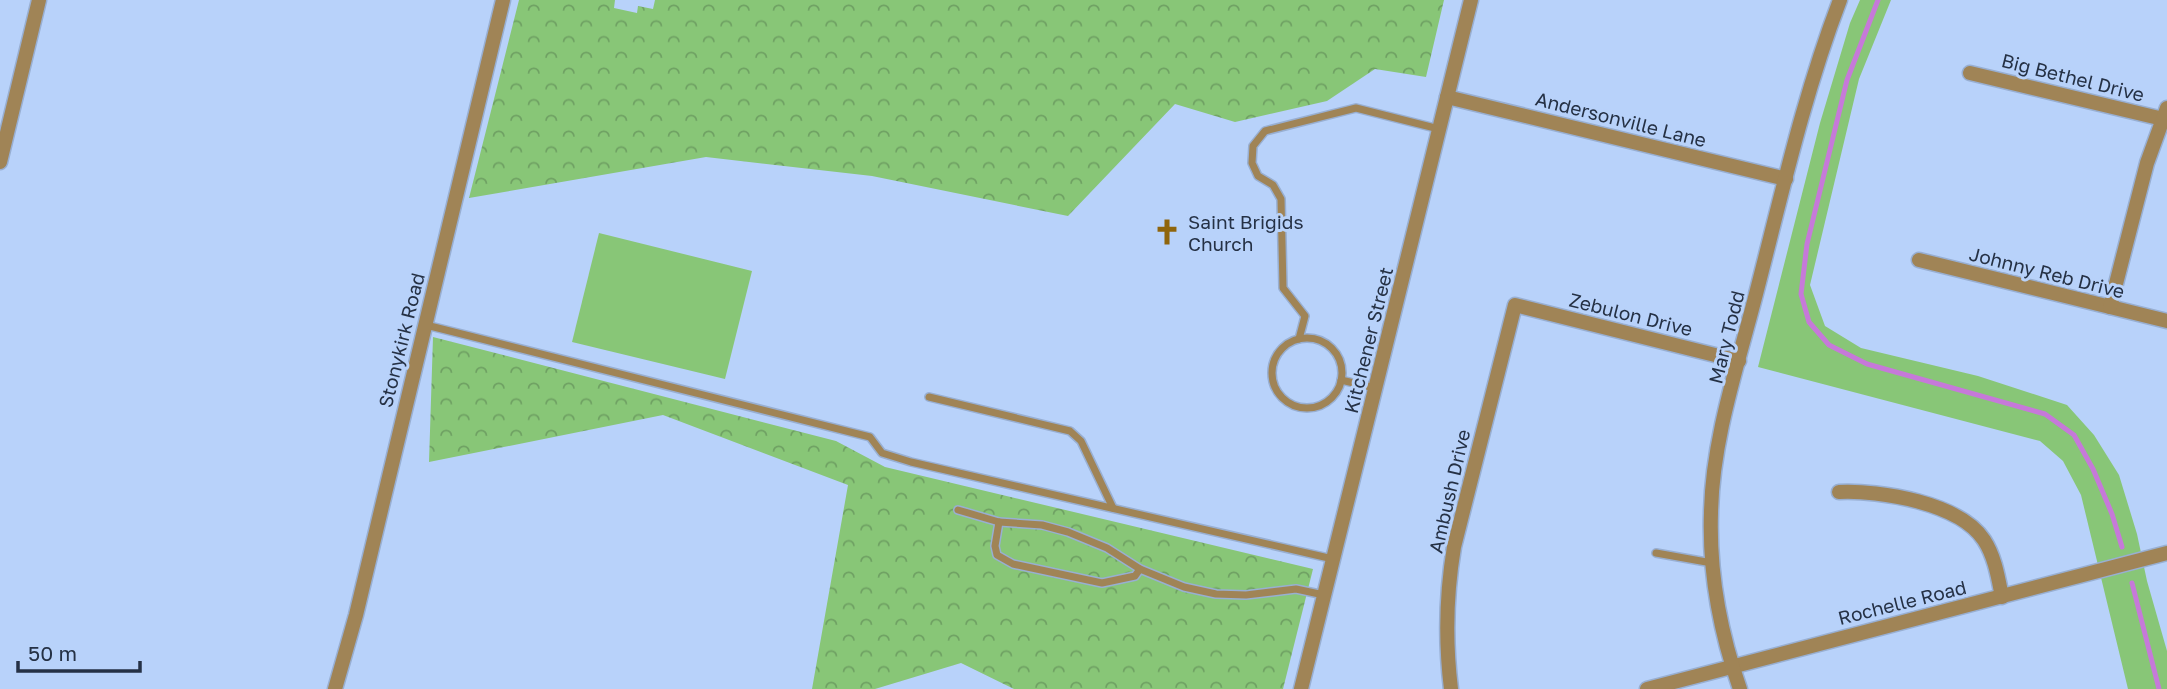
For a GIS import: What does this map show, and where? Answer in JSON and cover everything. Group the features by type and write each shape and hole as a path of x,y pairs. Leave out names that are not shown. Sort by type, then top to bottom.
{"street":[{"path":"0,162 39,0"},
{"name":"Stonykirk Road","path":"335,689 356,615 503,0"},
{"name":"Kitchener Street","path":"1301,689 1471,0"},
{"name":"Mary Todd","path":"1740,689 1718,609 1713,563 1711,512 1717,452 1807,99 1839,0"},
{"name":"Big Bethel Drive","path":"1970,72 2165,116"},
{"name":"Andersonville Lane","path":"1447,97 1786,179"},
{"path":"2110,307 2147,163 2165,116"},
{"name":"Johnny Reb Drive","path":"1919,261 2167,321"},
{"name":"Zebulon Drive","path":"1515,305 1739,361"},
{"name":"Ambush Drive","path":"1451,689 1447,657 1448,583 1454,547 1515,305"},
{"path":"1839,492 1873,492 1939,508 1961,517 1984,539 1992,555 2002,597"},
{"name":"Rochelle Road","path":"1647,689 2167,552"}],"lane":[{"path":"1299,339 1305,316 1283,288 1282,199 1273,185 1258,176 1252,163 1253,146 1265,131 1356,108 1439,129"},
{"path":"425,325 870,437 882,453 911,462 1334,559"},
{"path":"1299,339 1313,339 1326,344 1336,354 1341,366 1341,380 1329,401 1319,407 1298,407 1289,404 1279,394 1273,382 1272,368 1277,355 1286,345 1299,339"},
{"path":"1341,380 1376,388"},
{"path":"929,397 1070,431 1081,441 1113,508"},
{"path":"958,510 999,522 1042,525 1068,532 1107,548 1140,569 1184,587 1216,594 1246,595 1296,589 1324,595"},
{"path":"999,522 995,546 997,555 1013,564 1102,583 1135,576 1140,569"},
{"path":"1656,553 1713,563"}],"green space":[{"path":"519,0 615,0 614,8 637,13 638,6 653,9 655,0 1444,0 1426,77 1375,69 1327,101 1235,122 1175,104 1068,216 872,176 706,157 469,198"},
{"path":"1860,0 1891,0 1859,79 1810,285 1825,326 1861,348 1978,376 2067,405 2094,435 2119,475 2167,651 2167,689 2128,689 2081,495 2063,461 2040,441 1758,367 1820,123 1850,23"},
{"path":"599,233 752,271 725,379 572,342"},
{"path":"433,337 836,441 885,467 1313,569 1283,689 1014,689 961,663 875,689 812,689 848,485 663,415 429,462"}],"waterway":[{"path":"1878,0 1847,80 1807,244 1801,294 1809,322 1829,345 1867,364 2045,414 2074,435 2093,469 2112,514 2122,547"},
{"path":"2132,583 2159,689"}],"place":[{"name":"Saint Brigids Church","path":"1167,232"}]}
